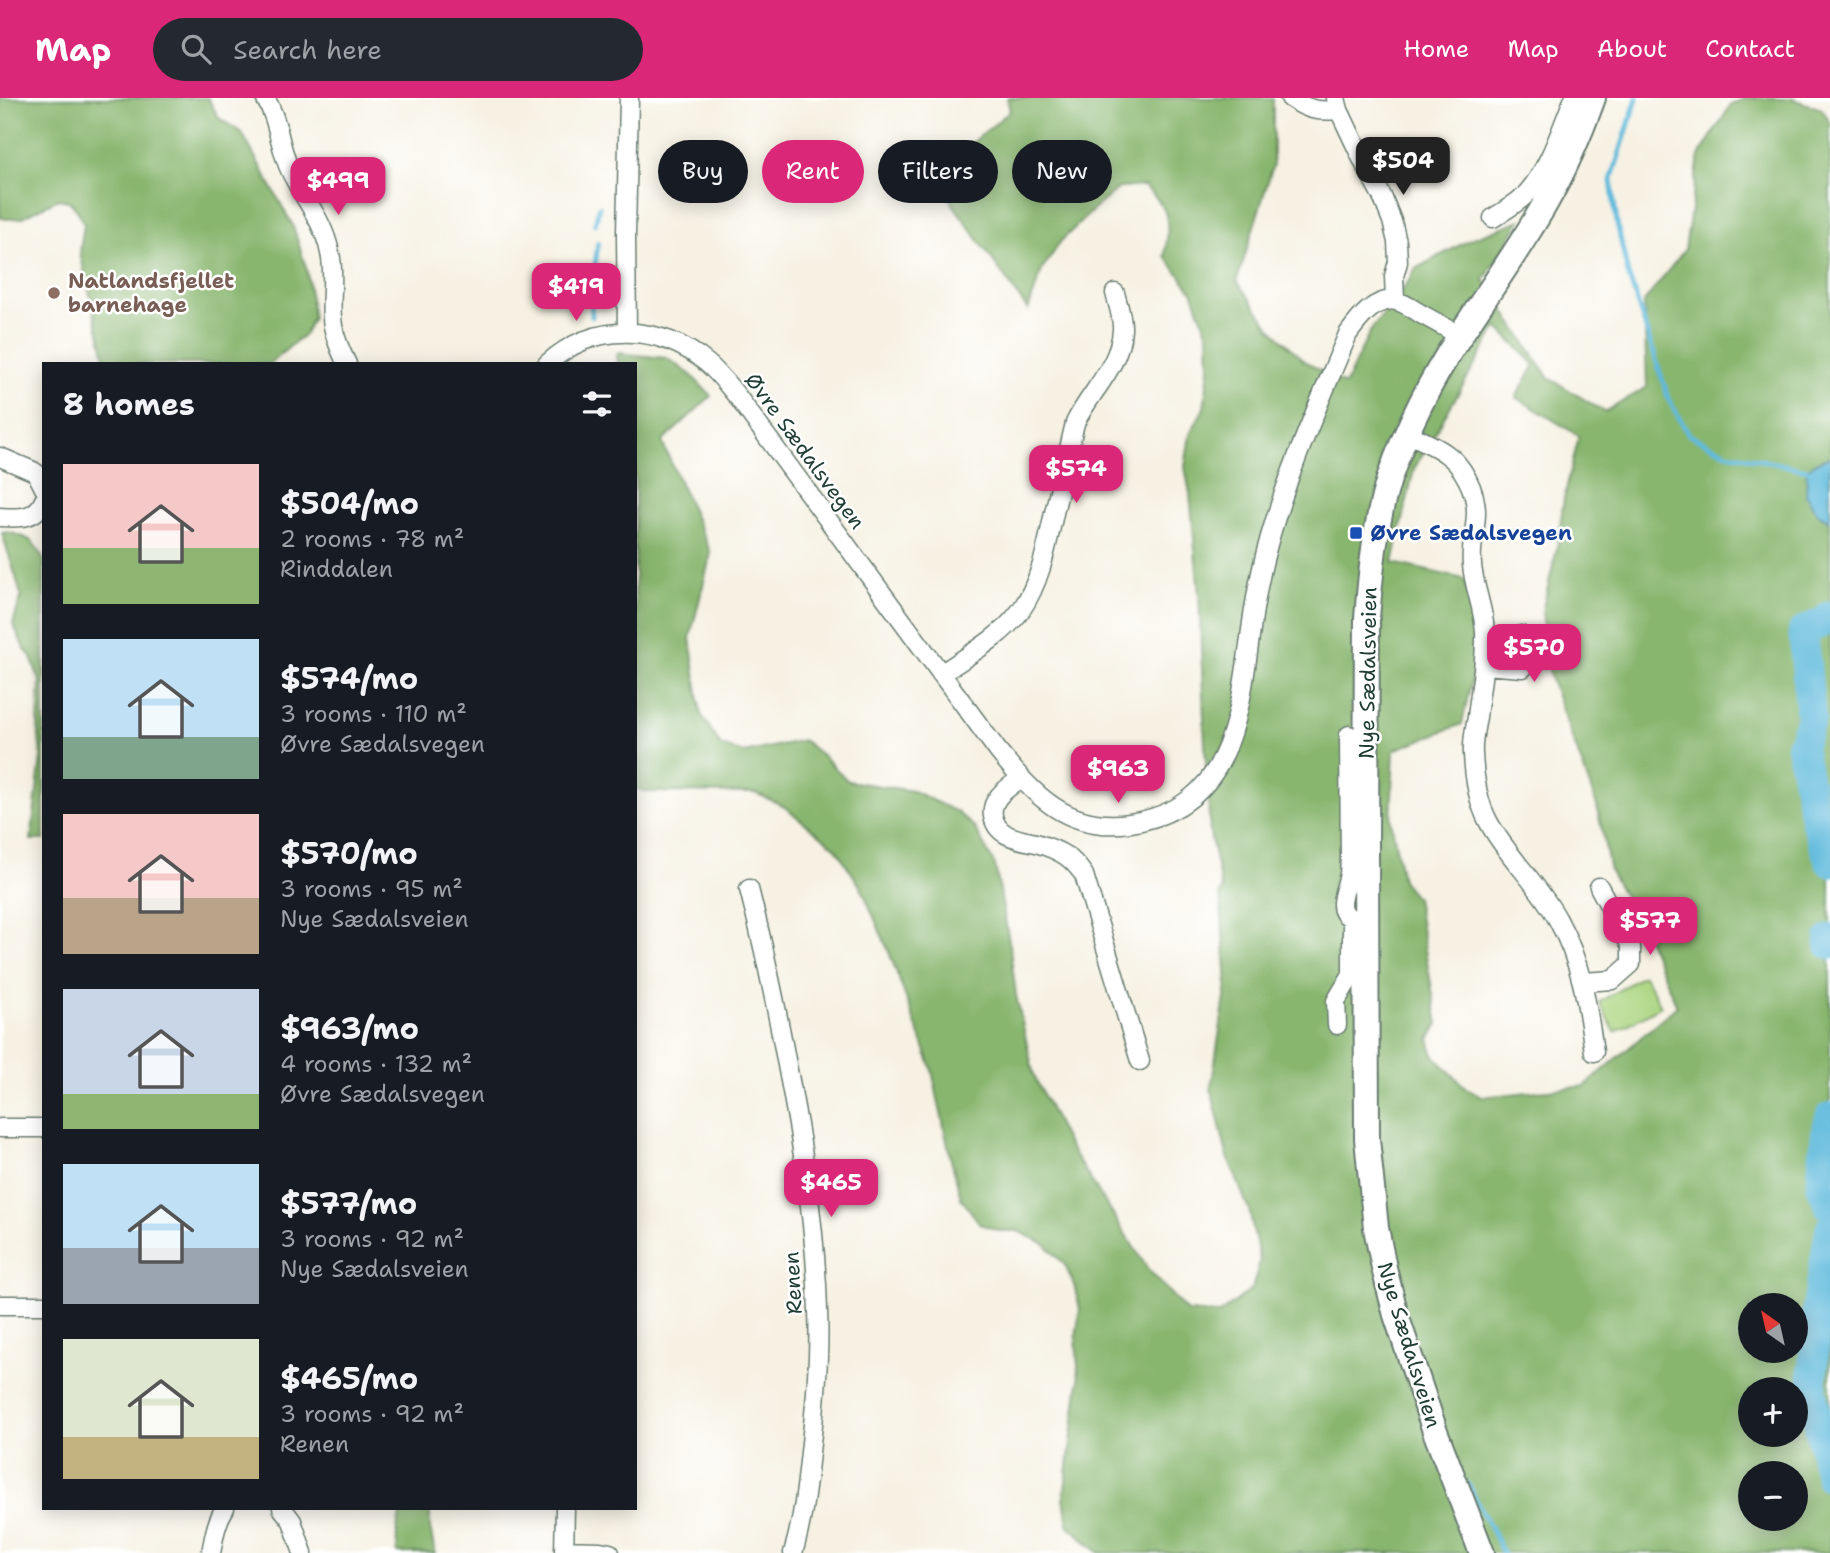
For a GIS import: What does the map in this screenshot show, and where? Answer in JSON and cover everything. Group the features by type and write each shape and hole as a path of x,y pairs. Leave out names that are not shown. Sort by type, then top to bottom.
{"main road":[{"name":"Nye Sædalsveien","path":"1482,1553 1412,1365 1384,1268 1376,1228 1367,1139 1359,919 1366,849 1369,598 1374,542 1380,513 1390,477 1408,433 1428,389 1546,203 1593,98"}],"street":[{"path":"265,98 272,111 290,170 314,211 329,247 333,276 332,320 346,362"},
{"path":"626,332 629,98"},
{"path":"1290,98 1320,112 1337,104 1392,221 1398,262 1394,276 1395,301 1460,336"},
{"path":"1493,218 1528,192 1544,169 1574,98"},
{"path":"941,674 1007,626 1021,610 1033,587 1043,561 1075,423 1110,368 1118,349 1122,330 1115,293"},
{"name":"Øvre Sædalsvegen","path":"550,362 577,344 608,334 626,332 657,336 676,343 709,364 1020,779 1047,804 1063,813 1099,824 1120,824 1158,816 1177,807 1208,782 1219,766 1229,746 1234,726 1262,568 1287,482 1348,334 1370,309 1382,302 1395,301"},
{"path":"1408,433 1446,453 1464,475 1474,497 1476,512 1472,562 1485,633 1484,665 1473,753 1481,802 1493,830 1541,893 1570,943 1583,982 1594,1052"},
{"path":"0,457 33,471 42,484"},
{"path":"0,517 31,516 42,506"},
{"path":"1484,665 1523,668 1521,635"},
{"name":"Nye Sædalsveien","path":"1337,1025 1336,1001 1352,974 1359,919 1346,916 1342,903 1350,860 1349,735"},
{"path":"1020,779 995,802 995,821 1007,836 1039,844 1067,856 1084,875 1140,1062"},
{"path":"1583,982 1613,980 1631,964 1631,946 1598,887"},
{"name":"Renen","path":"749,888 766,956 797,1115 809,1191 816,1264 818,1312 815,1409 805,1501 793,1553"},
{"path":"0,1128 42,1128"},
{"path":"0,1304 42,1305"},
{"path":"211,1553 214,1532 224,1510"},
{"path":"284,1510 298,1533 303,1553"},
{"path":"565,1510 564,1551 610,1553"}],"green space":[{"path":"0,98 208,98 219,118 242,133 293,226 307,271 313,317 305,334 271,362 105,362 80,253 84,224 77,210 69,201 58,199 21,218 0,217"},
{"path":"1007,98 1273,98 1273,165 1237,281 1269,326 1303,360 1345,385 1369,333 1415,269 1473,238 1521,220 1484,280 1548,377 1605,412 1647,387 1644,302 1685,249 1699,156 1731,105 1745,98 1790,98 1822,109 1830,122 1830,457 1813,464 1818,514 1830,521 1830,1553 1099,1553 1068,1525 1064,1497 1079,1381 1076,1337 1080,1309 1074,1285 1065,1265 1045,1244 1018,1231 1000,1231 980,1224 961,1198 931,1066 889,952 862,889 835,847 782,805 755,793 651,792 637,789 637,362 618,362 617,353 667,358 691,375 711,396 662,442 711,553 690,638 701,714 721,746 744,753 803,740 848,781 913,791 957,812 974,827 995,865 1016,995 1034,1076 1067,1143 1147,1268 1187,1312 1219,1314 1252,1289 1260,1261 1249,1210 1227,1155 1211,1089 1227,984 1220,893 1222,890 1210,833 1199,595 1185,467 1190,434 1204,408 1209,369 1208,335 1192,291 1165,256 1167,225 1160,202 1144,186 1119,188 1112,194 1112,140 1012,140 1012,203 1101,203 1061,241 1042,270 1028,310 952,203 998,203 998,140 976,140 1010,111","holes":["1497,327 1535,365 1516,397 1579,436 1542,612 1550,677 1597,806 1610,871 1648,940 1677,1006 1585,1086 1482,1097 1466,1088 1434,1056 1429,1039 1438,1024 1416,898 1402,880 1391,820 1394,750 1462,724 1475,664 1473,620 1464,579 1393,563 1414,469"]},
{"path":"8,532 31,541 42,557 42,840 31,840 41,757 38,726 40,681 13,624 21,596 2,533"},
{"path":"1644,975 1661,1006 1615,1032 1599,1002"},
{"path":"401,1510 430,1510 435,1553 397,1553 397,1529"}],"water":[{"path":"1830,457 1830,521 1818,514 1806,495 1807,470 1813,464"}],"waterway":[{"path":"1637,98 1611,181 1628,274 1669,400 1689,435 1727,453 1807,470"},
{"path":"595,224 599,207"},
{"path":"592,317 591,297 598,243"},
{"path":"1830,616 1824,622 1803,631 1811,719 1801,746 1816,823 1830,862"},
{"path":"1830,939 1830,944"},
{"path":"1830,1117 1821,1185 1830,1207"},
{"path":"1830,1230 1815,1321 1812,1393 1830,1477"},
{"path":"1468,1484 1503,1553"}],"place":[{"name":"Natlandsfjellet barnehage","path":"54,293"},
{"name":"Øvre Sædalsvegen","path":"1356,533"}]}
